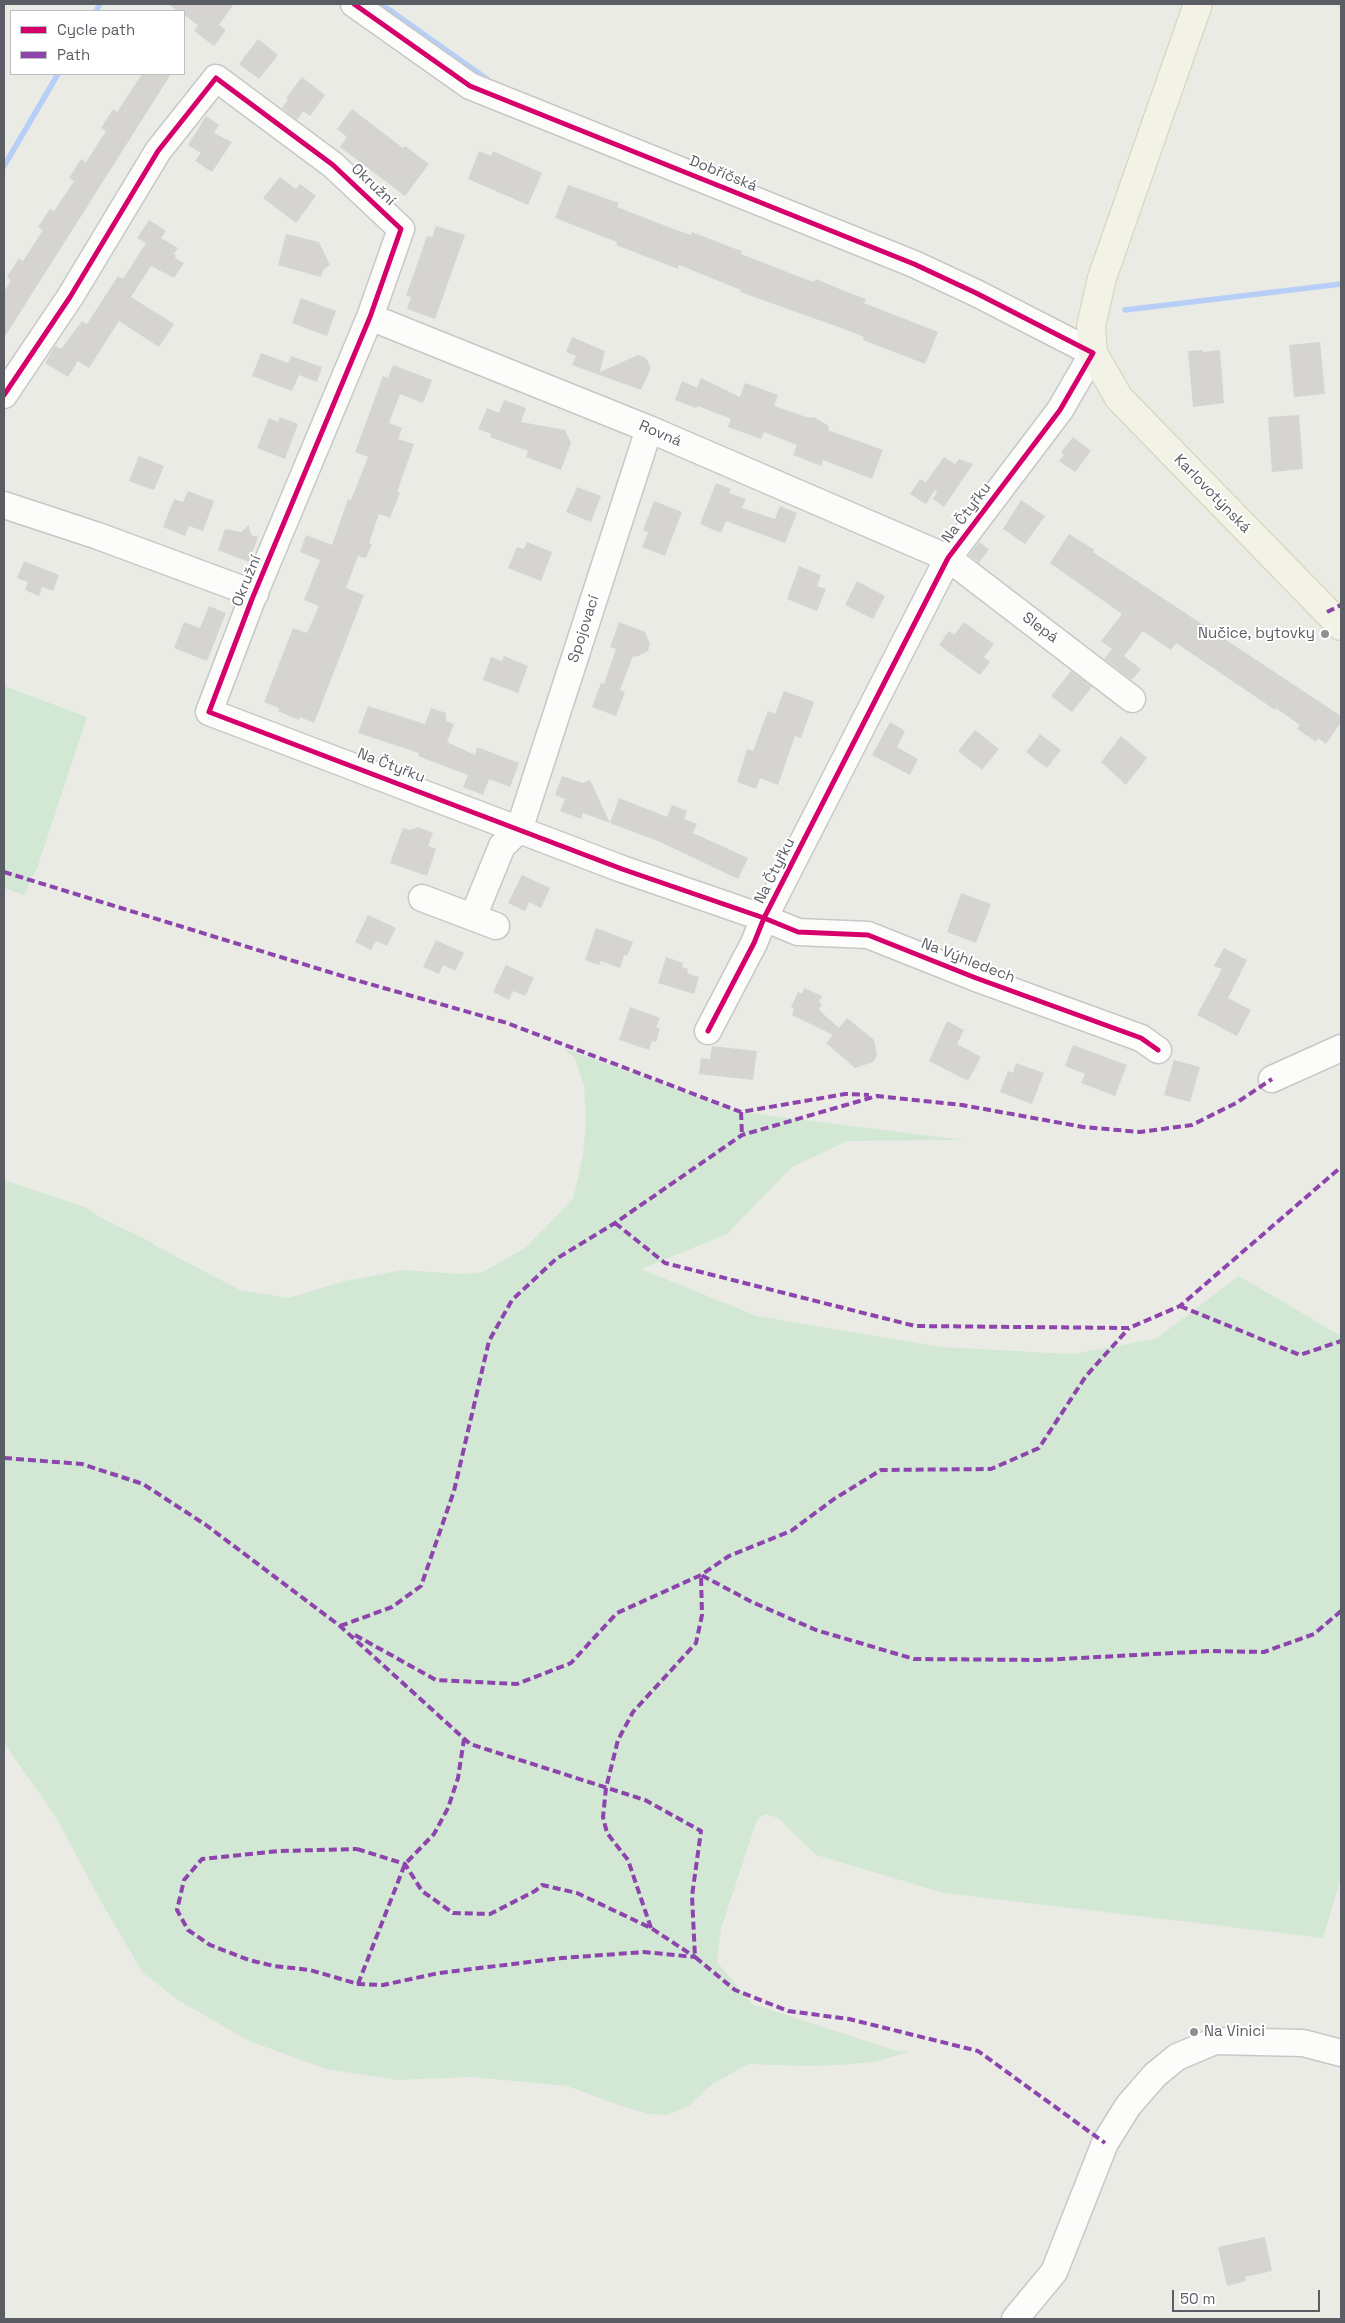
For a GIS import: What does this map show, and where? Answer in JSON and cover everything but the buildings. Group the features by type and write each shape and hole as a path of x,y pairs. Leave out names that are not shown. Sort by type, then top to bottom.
{"main road":[{"path":"1093,353 1091,326 1102,278 1198,4"},
{"name":"Karlovotýnská","path":"1093,353 1119,398 1336,615"}],"street":[{"name":"Dobříčská","path":"354,4 470,86 914,264 976,293 1093,353"},
{"name":"Okružní","path":"4,395 70,297 158,151 216,78 332,165 401,229 370,316 255,594 209,712"},
{"name":"Rovná","path":"370,316 648,429 948,558"},
{"name":"Na Čtyřku","path":"209,712 622,869 764,918 948,558 1060,410 1093,353"},
{"name":"Spojovací","path":"520,830 648,429"},
{"name":"Okružní","path":"4,504 98,536 255,594"},
{"name":"Slepá","path":"948,558 1132,699"},
{"path":"422,898 484,921 502,846 520,830"},
{"path":"708,1031 754,943 764,918"},
{"name":"Na Výhledech","path":"764,918 798,932 868,934 976,978 1141,1038 1158,1050"},
{"path":"1272,1078 1341,1048"},
{"path":"1015,2319 1054,2272 1105,2143 1128,2106 1155,2075 1177,2057 1215,2041 1303,2043 1341,2053"}],"green space":[{"path":"4,686 87,717 38,866 24,895 4,888"},
{"path":"563,1048 741,1112 963,1140 847,1141 792,1167 727,1234 641,1269 757,1316 941,1347 1072,1354 1156,1339 1239,1276 1341,1336 1341,1877 1323,1938 944,1893 816,1855 778,1818 765,1814 757,1820 721,1929 717,1962 752,2004 894,2050 910,2052 873,2062 839,2065 748,2064 711,2085 689,2106 667,2115 650,2114 624,2107 567,2086 472,2077 396,2080 326,2069 249,2041 178,2000 143,1973 99,1898 56,1817 4,1743 4,1180 85,1207 103,1219 151,1242 240,1290 289,1298 345,1281 403,1270 461,1274 483,1272 525,1248 573,1199 583,1155 586,1121 584,1085 575,1058"}],"waterway":[{"path":"97,10 100,4"},
{"path":"381,4 487,79"},
{"path":"4,166 57,75"},
{"path":"1125,310 1341,284"}],"marked path":[{"path":"1327,612 1341,605"},
{"path":"4,872 352,979 507,1023 741,1112 845,1094 869,1095"},
{"path":"340,1626 392,1607 421,1586 454,1491 489,1341 512,1300 556,1259 615,1223 742,1135 877,1096 962,1105 1083,1127 1140,1132 1192,1125 1236,1103 1272,1079"},
{"path":"741,1112 742,1135"},
{"path":"615,1223 665,1263 915,1326 1129,1328 1180,1306 1341,1167"},
{"path":"1180,1306 1300,1355 1341,1341"},
{"path":"355,1635 436,1680 517,1684 571,1663 617,1613 701,1575 729,1556 791,1531 834,1499 881,1470 991,1469 1039,1448 1086,1376 1129,1328"},
{"path":"4,1458 82,1464 143,1484 206,1525 340,1626 470,1744 645,1800 701,1831 692,1896 695,1957 735,1990 788,2011 849,2019 978,2051 1105,2143"},
{"path":"651,1928 628,1860 607,1833 603,1817 606,1788 618,1740 633,1712 696,1643 702,1615 701,1575 752,1602 816,1630 914,1659 1042,1660 1211,1651 1264,1652 1314,1634 1341,1611"},
{"path":"358,1984 405,1864 434,1834 448,1808 458,1778 464,1739"},
{"path":"357,1849 405,1864 422,1891 453,1913 490,1914 535,1891 542,1885 577,1893 651,1928 695,1957 644,1952 562,1958 439,1973 383,1985 358,1984 310,1970 274,1966 249,1960 210,1945 188,1930 177,1910 184,1880 202,1859 279,1851 357,1849"}],"cycle path":[{"path":"354,4 470,86 914,264 976,293 1093,353 1060,410 948,558 708,1031"},
{"path":"4,395 70,297 158,151 216,78 333,165 401,229 370,317 252,599 209,712 622,869 764,918 798,932 868,935 976,978 1141,1038 1158,1050"}],"place":[{"name":"Nučice, bytovky","path":"1325,634"},
{"name":"Na Vinici","path":"1194,2032"}]}
